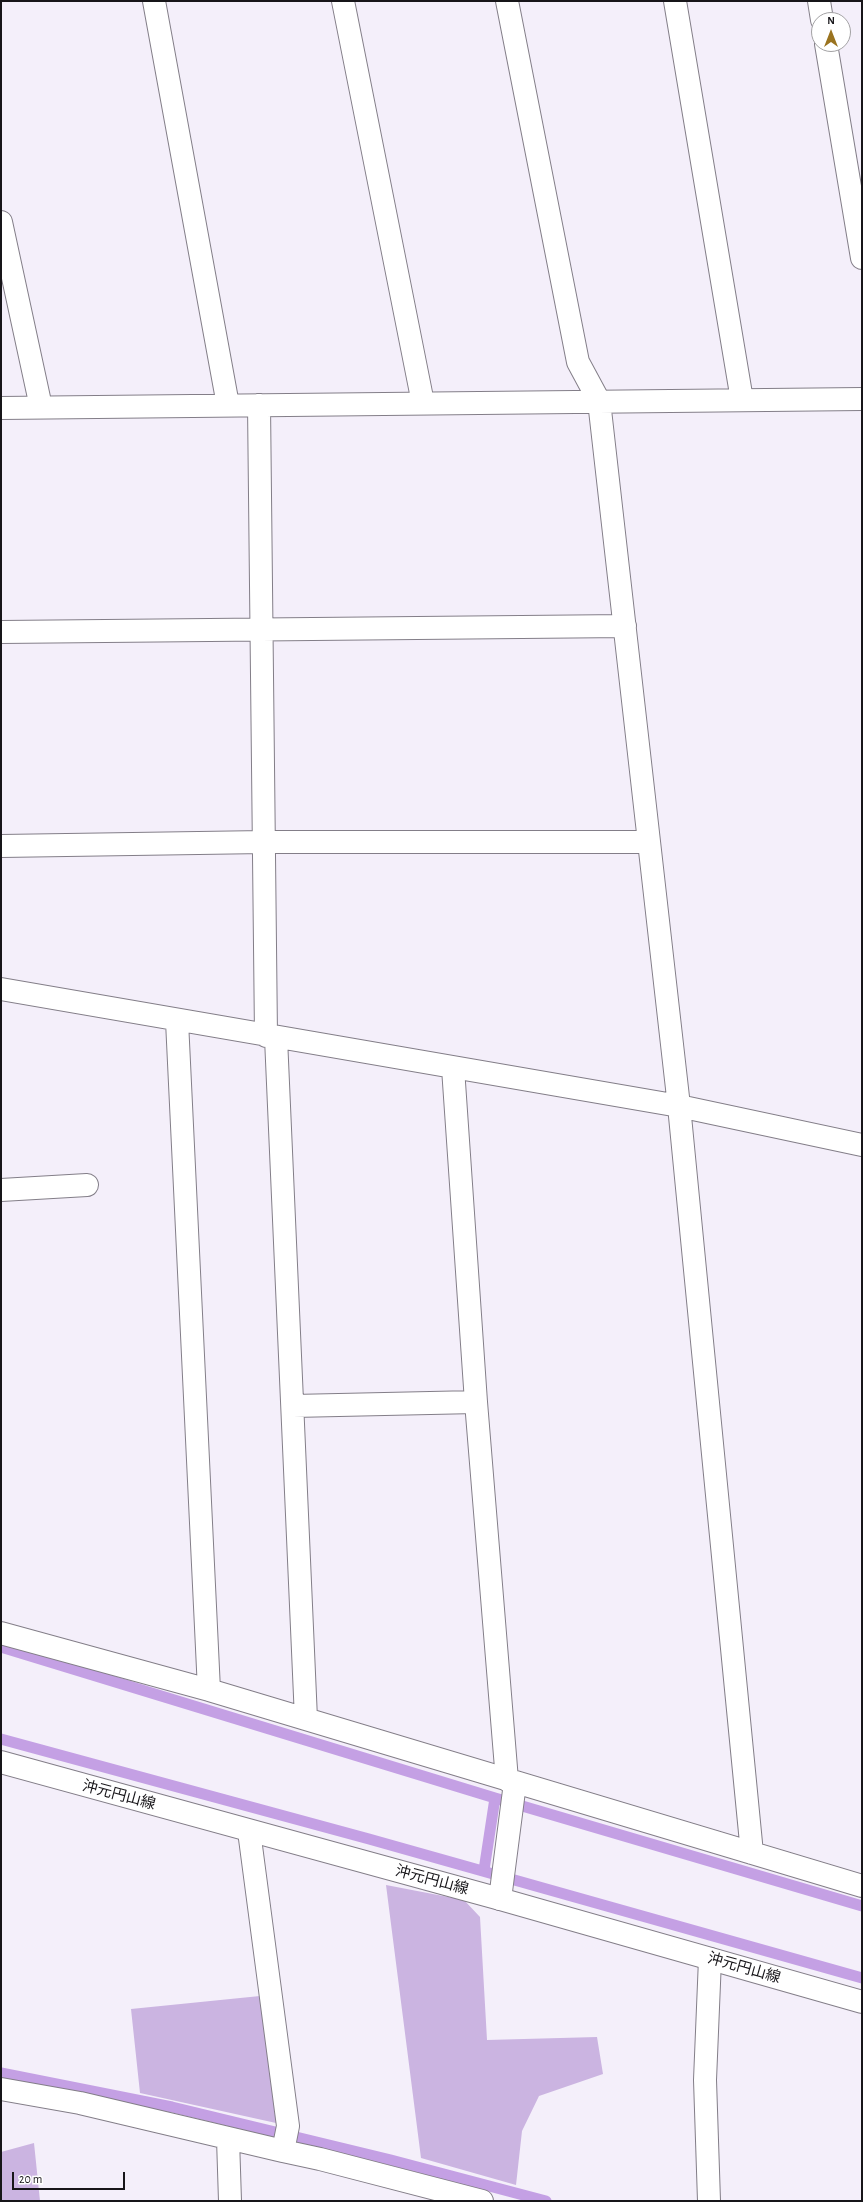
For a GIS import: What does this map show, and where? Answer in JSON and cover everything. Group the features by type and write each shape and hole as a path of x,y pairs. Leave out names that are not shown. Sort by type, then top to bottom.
{"street":[{"path":"154,1 228,405"},
{"path":"343,1 423,403"},
{"path":"507,1 578,362 599,401 679,1106 752,1853"},
{"path":"676,1 742,400"},
{"path":"819,1 821,12"},
{"path":"827,52 862,258"},
{"path":"1,222 41,407"},
{"path":"1,408 862,399"},
{"path":"259,405 260,629 264,842 271,1037 293,1406 306,1719"},
{"path":"1,632 625,626"},
{"path":"1,846 264,842 648,842"},
{"path":"1,989 177,1021 679,1106 862,1145"},
{"path":"177,1021 209,1690"},
{"path":"453,1068 476,1402 512,1793 502,1883"},
{"path":"1,1190 87,1185"},
{"path":"293,1406 476,1402"},
{"path":"1,1633 209,1690 306,1719 512,1793 752,1853 862,1886"},
{"name":"沖元円山線","path":"1,1762 249,1831 502,1883 710,1959 862,2002"},
{"path":"249,1831 285,2139"},
{"path":"709,2201 705,2080 710,1959"},
{"path":"1,2089 80,2103 228,2140 285,2139 320,2159 482,2201"},
{"path":"228,2140 230,2201"}],"shaded area":[{"path":"386,1885 464,1900 480,1917 487,2040 597,2037 603,2074 539,2096 522,2131 516,2185 421,2158"},
{"path":"260,1996 276,2123 140,2093 131,2009"},
{"path":"34,2143 40,2201 1,2201 1,2152"}],"waterway":[{"path":"1,1647 495,1798 862,1906"},
{"path":"1,1739 369,1839 862,1978"},
{"path":"484,1870 495,1798"},
{"path":"1,2073 172,2107 391,2160 546,2201"}]}
